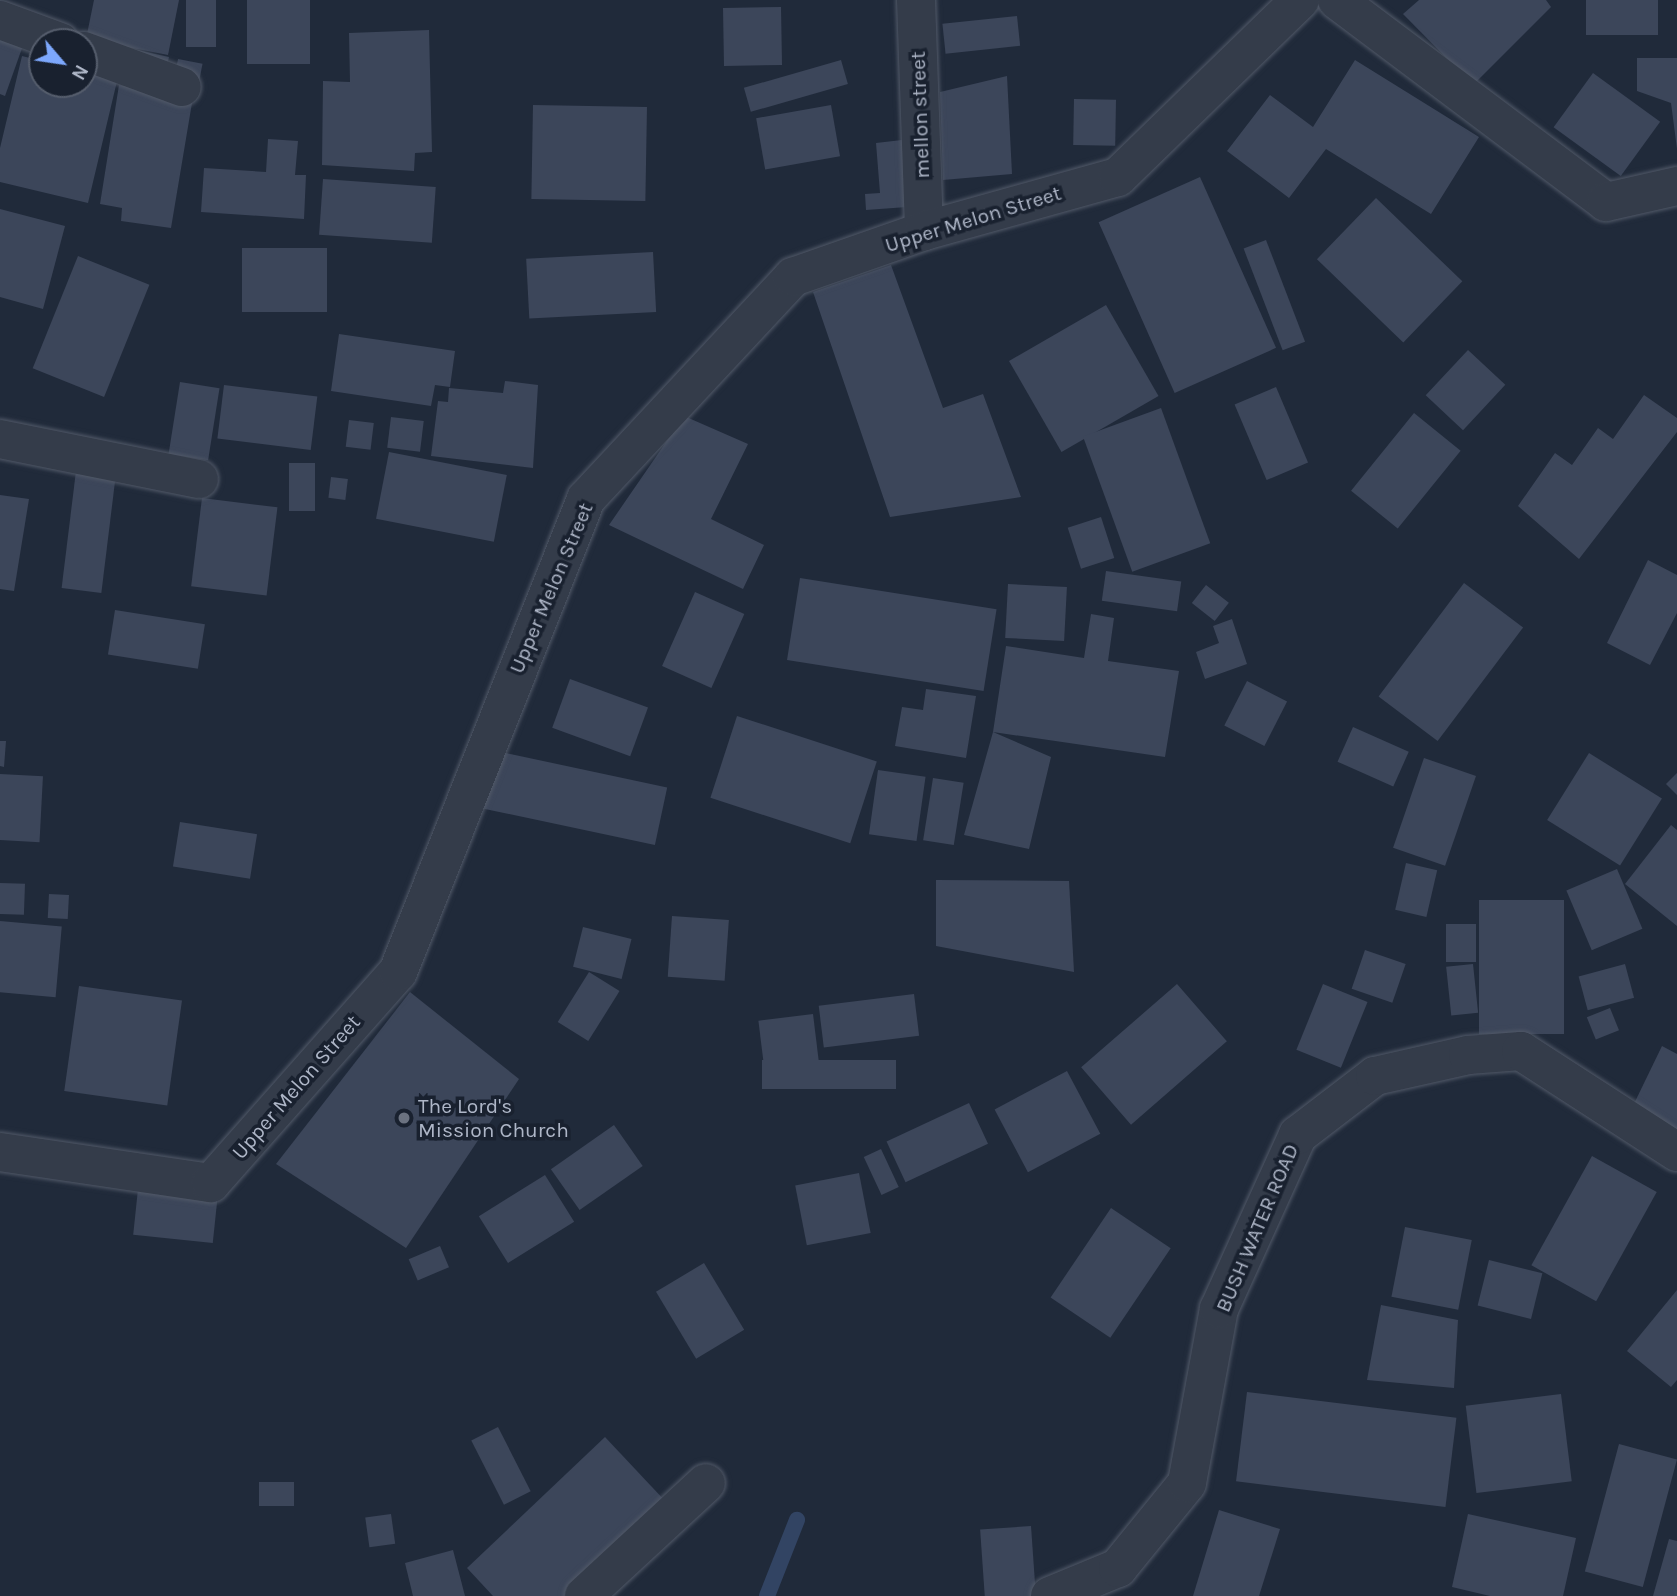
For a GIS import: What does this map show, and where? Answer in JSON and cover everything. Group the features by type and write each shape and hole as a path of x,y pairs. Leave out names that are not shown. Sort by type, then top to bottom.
{"street":[{"name":"mellon street","path":"916,0 924,231"},
{"name":"Upper Melon Street","path":"0,1152 211,1183 398,972 586,499 793,277 924,231 1118,177 1300,0"},
{"path":"1337,0 1606,202 1677,186"},
{"path":"0,20 28,30"},
{"path":"98,56 182,87"},
{"path":"0,439 199,479"},
{"name":"BUSH WATER ROAD","path":"1050,1596 1118,1568 1187,1483 1219,1309 1298,1135 1375,1076 1468,1055 1521,1051 1677,1152"},
{"path":"584,1596 706,1483"}],"building":[{"path":"94,0 179,0 168,55 98,41 98,28 88,28"},
{"path":"186,0 216,0 216,47 186,47"},
{"path":"247,0 310,0 310,64 247,64"},
{"path":"1419,0 1546,0 1551,7 1473,85 1403,14"},
{"path":"1586,0 1658,0 1658,35 1586,35"},
{"path":"781,7 782,65 724,66 723,8"},
{"path":"1017,16 1020,46 946,54 942,24"},
{"path":"0,28 26,37 5,96 0,94"},
{"path":"429,30 432,152 415,153 414,171 322,165 323,81 350,82 349,33"},
{"path":"132,49 169,57 161,91 193,97 171,228 121,221 122,208 100,204 119,85 151,90"},
{"path":"22,56 28,58 28,98 98,98 98,73 118,77 88,203 0,182 0,148"},
{"path":"1637,58 1677,58 1677,149 1671,103 1637,91"},
{"path":"178,59 203,64 198,87 173,83"},
{"path":"841,60 848,84 751,112 744,88"},
{"path":"1355,60 1479,137 1431,214 1326,149 1289,198 1227,151 1270,95 1313,127"},
{"path":"1593,73 1660,122 1621,176 1554,127"},
{"path":"1007,76 1012,174 943,180 940,92"},
{"path":"1074,99 1116,100 1115,146 1073,145"},
{"path":"533,105 647,107 645,201 531,199"},
{"path":"831,105 840,156 765,169 756,118"},
{"path":"268,139 298,141 295,175 306,175 304,219 201,212 204,168 266,172"},
{"path":"902,140 907,207 866,210 865,194 880,193 876,143"},
{"path":"1200,177 1276,348 1175,393 1099,222"},
{"path":"323,179 436,187 432,243 319,235"},
{"path":"1376,198 1462,281 1403,343 1317,259"},
{"path":"0,209 65,226 43,309 0,297"},
{"path":"1266,240 1305,342 1283,350 1244,249"},
{"path":"242,248 327,248 327,312 242,312"},
{"path":"653,252 656,312 529,319 526,259"},
{"path":"78,256 149,285 104,397 33,368"},
{"path":"891,265 943,408 983,394 1021,497 890,517 813,292"},
{"path":"1106,305 1158,396 1062,452 1009,361"},
{"path":"339,334 455,351 450,387 435,385 431,406 331,391"},
{"path":"1468,350 1505,385 1463,430 1426,395"},
{"path":"505,381 538,385 533,468 431,456 438,401 448,402 449,388 503,393"},
{"path":"180,382 220,388 208,460 169,454"},
{"path":"224,385 317,396 311,450 217,439"},
{"path":"1276,387 1308,462 1267,480 1235,405"},
{"path":"1644,395 1677,418 1677,432 1579,559 1518,506 1555,453 1572,465 1598,428 1613,439"},
{"path":"1161,408 1210,543 1132,572 1083,436"},
{"path":"1414,413 1461,451 1398,528 1351,491"},
{"path":"684,416 748,444 711,519 764,545 743,589 609,525"},
{"path":"391,417 424,421 420,452 387,448"},
{"path":"349,420 374,423 371,450 346,447"},
{"path":"389,452 507,475 494,542 376,519"},
{"path":"289,463 315,463 315,511 289,511"},
{"path":"76,471 116,476 101,593 62,588"},
{"path":"331,477 348,479 345,500 328,498"},
{"path":"0,495 29,499 14,591 0,589"},
{"path":"202,498 277,507 267,596 191,586"},
{"path":"1101,517 1114,558 1081,569 1068,528"},
{"path":"1648,560 1677,575 1677,613 1650,665 1607,643"},
{"path":"1106,571 1181,582 1177,611 1102,601"},
{"path":"800,578 997,609 984,691 787,660"},
{"path":"1464,583 1523,628 1438,741 1379,696"},
{"path":"1008,584 1067,587 1064,641 1005,638"},
{"path":"1206,585 1229,603 1215,621 1192,603"},
{"path":"695,592 744,614 711,688 662,666"},
{"path":"115,610 205,624 198,669 108,654"},
{"path":"1091,614 1114,618 1108,661 1179,671 1165,757 993,732 1006,646 1084,658"},
{"path":"1232,619 1247,664 1205,679 1196,652 1219,643 1213,626"},
{"path":"570,679 648,707 630,756 552,728"},
{"path":"1247,681 1287,701 1264,746 1224,726"},
{"path":"926,689 976,696 966,758 895,746 902,707 923,710"},
{"path":"737,716 877,761 850,843 710,798"},
{"path":"1353,727 1409,752 1393,787 1338,762"},
{"path":"993,732 1051,757 1029,849 964,835"},
{"path":"0,741 6,741 4,767 0,766"},
{"path":"496,751 667,787 655,845 484,809"},
{"path":"1589,753 1662,799 1620,866 1547,820"},
{"path":"1424,758 1476,776 1445,866 1393,848"},
{"path":"878,770 926,777 916,841 869,834"},
{"path":"1677,773 1677,795 1666,784"},
{"path":"0,774 43,776 39,842 0,840"},
{"path":"933,778 964,783 954,845 923,840"},
{"path":"180,822 257,834 250,879 173,866"},
{"path":"1671,825 1677,830 1677,926 1625,884"},
{"path":"1406,863 1437,870 1426,917 1395,910"},
{"path":"1617,869 1642,929 1592,950 1566,890"},
{"path":"936,880 1069,881 1074,972 936,946"},
{"path":"0,883 25,884 24,915 0,914"},
{"path":"49,894 69,895 68,919 48,918"},
{"path":"1479,900 1564,900 1564,1034 1479,1034"},
{"path":"672,916 729,920 725,981 668,977"},
{"path":"0,921 62,926 56,997 0,992"},
{"path":"1446,924 1476,924 1476,962 1446,962"},
{"path":"583,927 632,939 622,979 573,967"},
{"path":"1365,950 1406,964 1392,1003 1352,989"},
{"path":"1473,964 1478,1013 1451,1016 1446,967"},
{"path":"1625,964 1634,998 1588,1010 1579,976"},
{"path":"589,972 620,991 588,1041 558,1022"},
{"path":"1177,984 1227,1041 1131,1125 1081,1067"},
{"path":"1323,984 1368,1002 1341,1068 1296,1050"},
{"path":"79,986 182,1000 167,1105 64,1091"},
{"path":"410,992 519,1079 406,1248 276,1164"},
{"path":"914,994 919,1036 824,1047 819,1006"},
{"path":"1610,1008 1619,1030 1596,1040 1587,1017"},
{"path":"813,1014 819,1062 764,1068 758,1021"},
{"path":"1662,1046 1677,1054 1677,1134 1630,1112"},
{"path":"762,1060 896,1060 896,1089 762,1089"},
{"path":"1067,1071 1100,1134 1028,1172 995,1109"},
{"path":"969,1103 988,1144 906,1182 887,1141"},
{"path":"614,1125 643,1166 580,1210 551,1169"},
{"path":"881,1149 899,1187 882,1195 864,1157"},
{"path":"1592,1156 1657,1192 1596,1301 1531,1265"},
{"path":"859,1173 871,1233 807,1245 795,1185"},
{"path":"545,1175 574,1222 508,1263 479,1216"},
{"path":"138,1189 218,1197 213,1243 133,1235"},
{"path":"1111,1208 1171,1248 1110,1338 1051,1298"},
{"path":"1405,1227 1472,1240 1458,1310 1391,1297"},
{"path":"440,1246 449,1267 418,1280 409,1259"},
{"path":"1489,1260 1542,1273 1531,1319 1478,1306"},
{"path":"704,1263 744,1330 696,1359 656,1292"},
{"path":"1677,1290 1677,1380 1671,1387 1627,1351"},
{"path":"1381,1305 1458,1320 1454,1388 1367,1380"},
{"path":"1247,1392 1456,1418 1445,1507 1236,1481"},
{"path":"1561,1394 1572,1481 1476,1493 1466,1406"},
{"path":"498,1427 531,1491 504,1505 471,1441"},
{"path":"605,1437 667,1503 569,1596 493,1596 467,1568"},
{"path":"1619,1444 1677,1460 1643,1587 1585,1572"},
{"path":"259,1482 294,1482 294,1506 259,1506"},
{"path":"1219,1510 1280,1529 1259,1596 1193,1596"},
{"path":"391,1514 395,1544 369,1547 365,1518"},
{"path":"1468,1514 1576,1538 1563,1596 1490,1596 1452,1587"},
{"path":"1031,1526 1036,1596 985,1596 980,1530"},
{"path":"1669,1539 1677,1541 1677,1596 1653,1596"},
{"path":"453,1550 465,1596 413,1596 405,1563"}],"waterway":[{"path":"767,1596 797,1520"}],"place":[{"name":"The Lord's Mission Church","path":"404,1118"}]}
